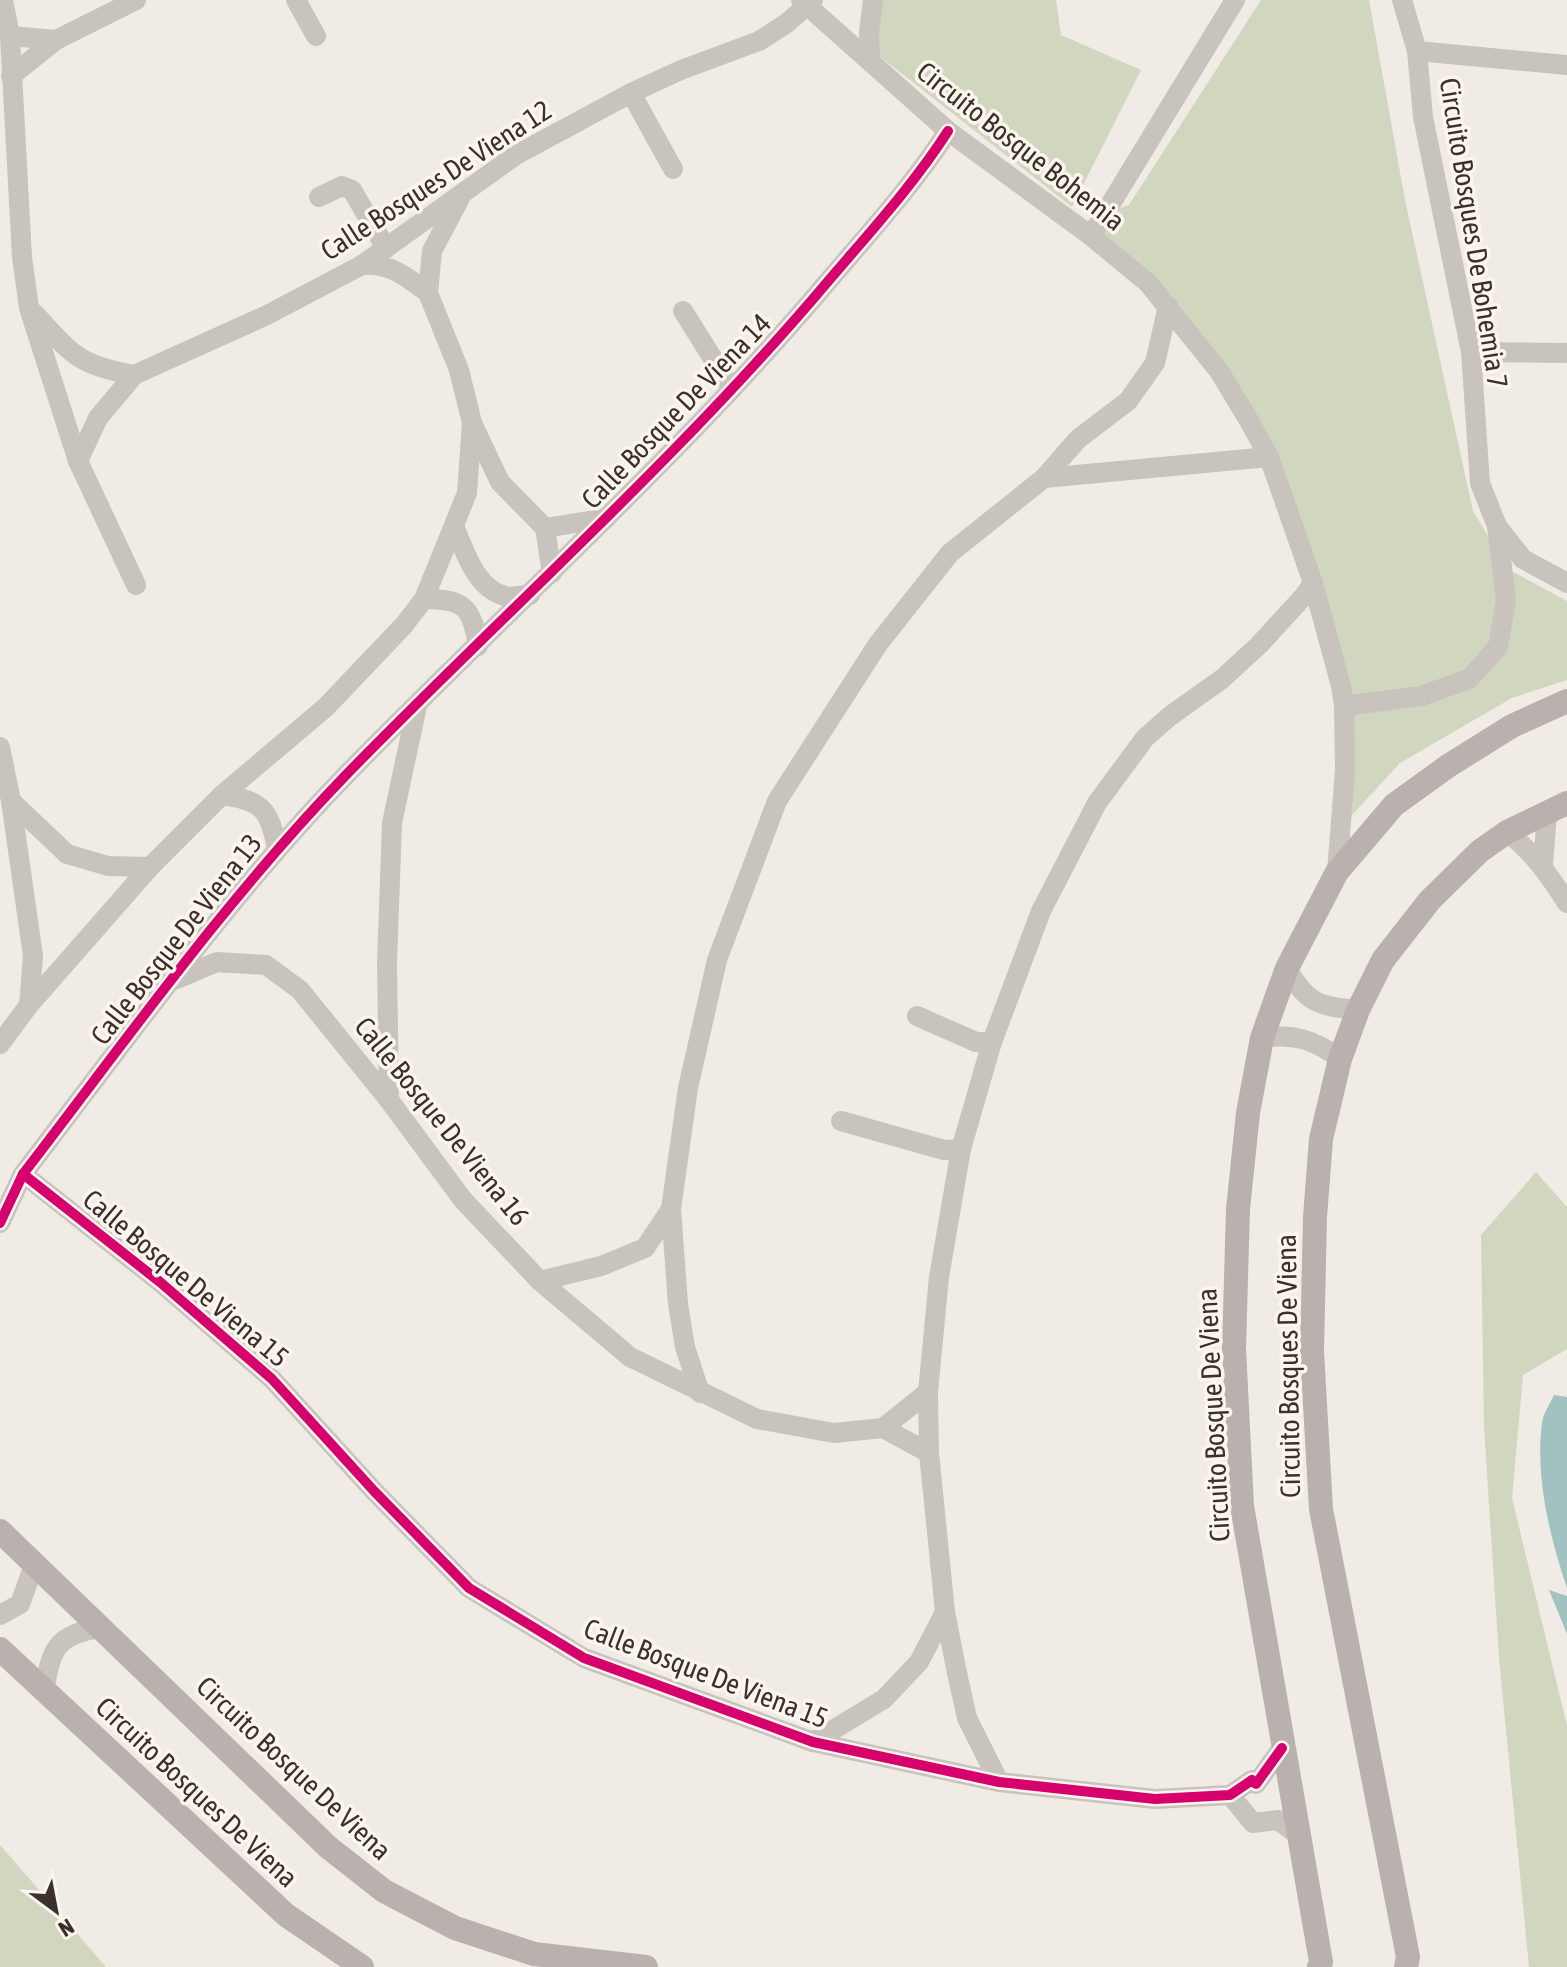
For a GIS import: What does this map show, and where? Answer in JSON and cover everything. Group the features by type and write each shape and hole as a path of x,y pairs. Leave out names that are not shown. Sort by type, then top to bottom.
{"main road":[{"name":"Circuito Bosque De Viena","path":"1319,1967 1321,1962 1242,1506 1234,1349 1238,1209 1248,1113 1262,1038 1287,968 1337,872 1394,805 1512,726 1567,701"},
{"path":"1507,832 1557,808"},
{"name":"Circuito Bosques De Viena","path":"1406,1967 1408,1957 1321,1509 1312,1351 1315,1217 1321,1139 1340,1059 1358,1010 1383,960 1430,900 1480,851 1507,832"},
{"name":"Circuito Bosque De Viena","path":"0,1531 328,1847 384,1891 455,1928 534,1954 646,1967"},
{"name":"Circuito Bosques De Viena","path":"0,1649 286,1915 362,1967"}],"street":[{"path":"3,0 10,36 22,257 29,308 78,461 136,585"},
{"path":"11,76 56,40 136,0"},
{"path":"296,0 316,36"},
{"path":"870,61 869,32 873,0"},
{"path":"1091,236 1235,0"},
{"name":"Circuito Bosques De Bohemia 7","path":"1402,0 1417,51 1423,117 1471,352 1480,483 1497,526 1523,559 1567,583"},
{"name":"Circuito Bosque Bohemia","path":"806,2 948,131 1091,236 1148,283 1219,371 1269,457 1313,583 1344,706 1345,770 1337,872"},
{"name":"Calle Bosques De Viena 12","path":"78,461 98,418 134,375 267,315 362,265 516,155 631,93 681,70 759,41 787,23 806,2"},
{"path":"10,36 56,40"},
{"path":"1417,51 1567,65"},
{"path":"631,93 673,169"},
{"name":"Calle Bosque De Viena 14","path":"417,706 607,518 777,342 916,178 948,131"},
{"path":"319,197 342,186 352,190 386,248"},
{"path":"464,191 432,251 428,293 459,370 472,423 500,482 545,528 552,573"},
{"path":"362,265 379,263 428,293"},
{"path":"700,1393 685,1347 678,1304 671,1209 688,1088 717,960 777,801 878,644 950,553 1044,478 1078,439 1128,401 1155,363 1168,306"},
{"path":"29,308 81,361 101,369 134,375"},
{"path":"683,311 732,389"},
{"path":"1471,352 1567,353"},
{"name":"Calle Bosque De Viena 13","path":"0,1044 29,1005 150,867 222,795 326,707 404,625 424,599 467,493 472,423"},
{"path":"1044,478 1269,457"},
{"path":"467,493 500,482"},
{"path":"545,528 607,518"},
{"path":"454,526 472,568 489,587 506,597 530,595"},
{"path":"1344,706 1421,696 1469,679 1498,647 1506,600 1497,526"},
{"path":"999,1782 967,1718 945,1612 929,1453 928,1392 939,1277 961,1149 992,1042 1041,911 1097,803 1145,738 1222,679 1259,645 1313,583"},
{"path":"424,599 449,599 465,609 474,621 478,646"},
{"path":"389,1100 387,963 392,823 417,706"},
{"name":"Calle Bosque De Viena 13","path":"0,1223 23,1174 277,849 417,706"},
{"path":"0,747 11,801 33,956 29,1005"},
{"path":"222,795 247,798 265,810 274,830 277,849"},
{"path":"11,801 67,854 108,866 150,867"},
{"path":"1543,865 1557,808"},
{"path":"1507,832 1543,865 1567,903"},
{"name":"Calle Bosque De Viena 16","path":"171,982 217,962 266,965 300,990 389,1100 463,1200 540,1281 630,1357 757,1419 834,1433 883,1428"},
{"path":"1287,968 1300,991 1316,1002 1358,1010"},
{"path":"917,1016 976,1042 992,1042"},
{"path":"1262,1038 1283,1034 1301,1037 1323,1046 1340,1059"},
{"path":"841,1121 944,1150 961,1149"},
{"name":"Calle Bosque De Viena 15","path":"23,1174 160,1282 272,1379 374,1491 469,1588 584,1658 813,1742 999,1782 1155,1799 1230,1795 1252,1780 1256,1784 1282,1748"},
{"path":"540,1281 601,1266 645,1248 671,1209"},
{"path":"928,1392 883,1428 929,1453"},
{"path":"0,1615 20,1604 34,1565"},
{"path":"813,1742 884,1699 919,1662 945,1612"},
{"path":"44,1692 50,1658 63,1640 80,1631 101,1628"},
{"path":"1230,1795 1253,1823 1278,1820 1298,1835"}],"green space":[{"path":"871,0 1056,0 1061,35 1141,70 1072,207 873,51"},
{"path":"1261,0 1369,0 1405,200 1473,511 1508,569 1567,601 1567,680 1512,698 1400,763 1337,831 1349,707 1248,406 1102,233 1110,211 1129,205"},
{"path":"1536,1172 1567,1207 1567,1349 1523,1375 1512,1498 1567,1726 1567,1967 1529,1967 1499,1658 1484,1427 1481,1235"},
{"path":"0,1845 106,1967 0,1967"}],"water":[{"path":"1554,1395 1567,1397 1567,1588 1542,1486 1540,1444 1543,1420"},
{"path":"1549,1590 1567,1596 1567,1634"}],"cycle path":[{"path":"0,1223 23,1174 179,970 260,871 345,776 714,408 876,225 948,131"},
{"path":"23,1174 160,1282 272,1379 374,1491 469,1588 584,1658 813,1742 999,1782 1155,1799 1230,1795 1252,1780 1256,1784 1282,1748"}]}
